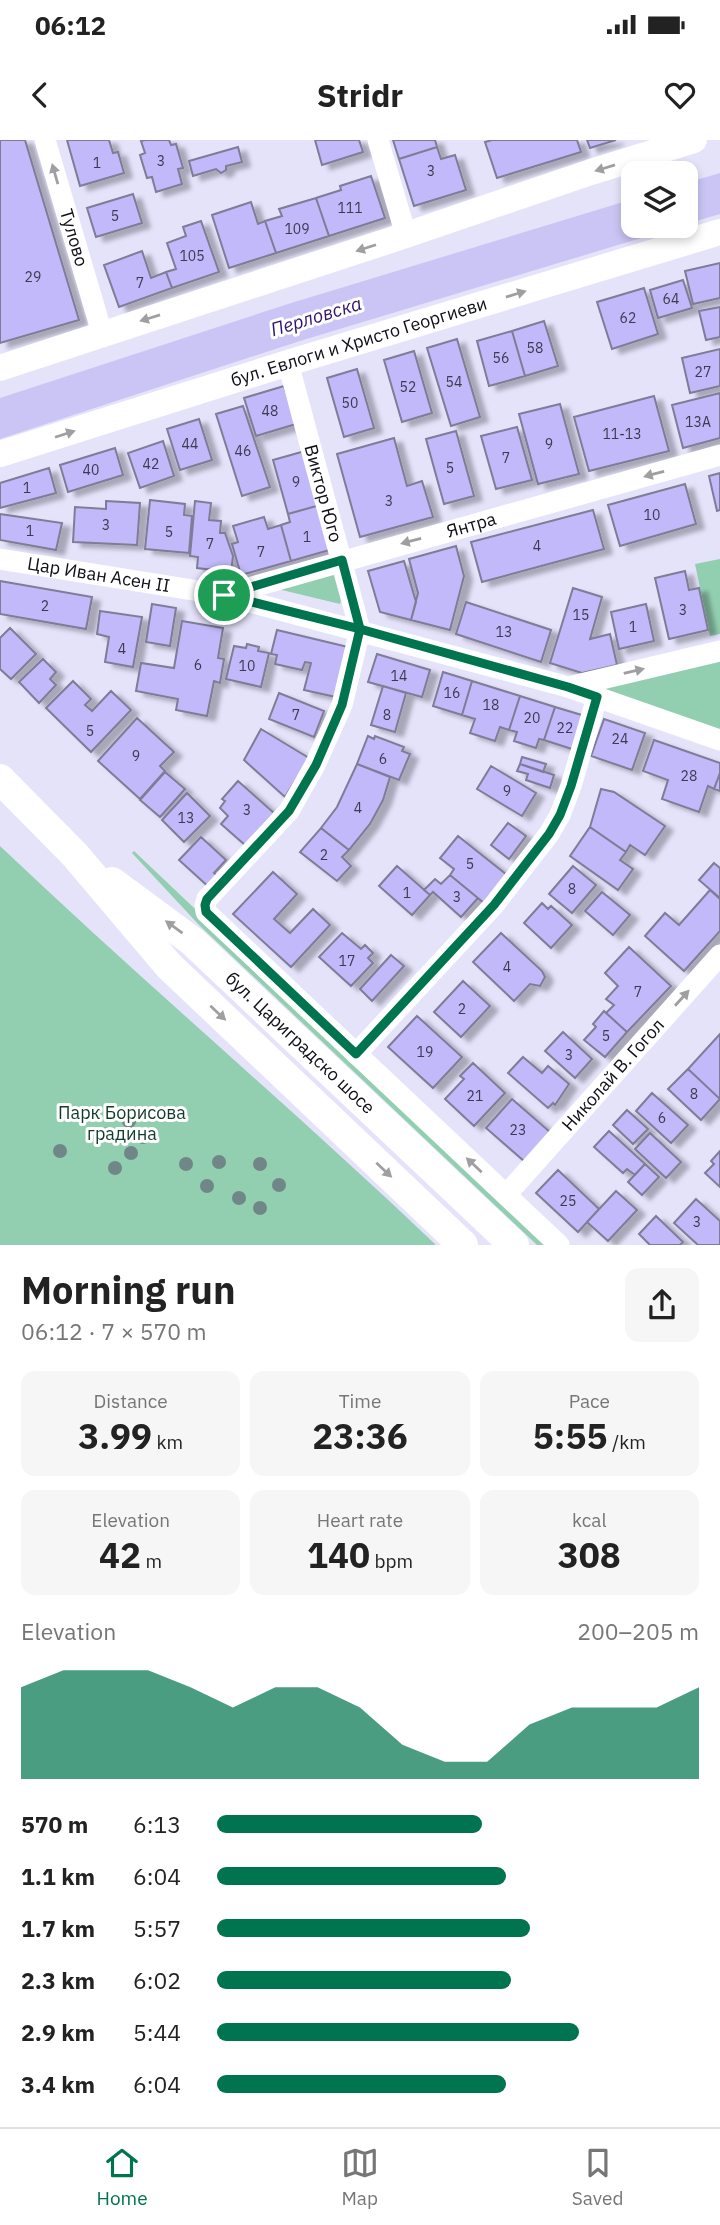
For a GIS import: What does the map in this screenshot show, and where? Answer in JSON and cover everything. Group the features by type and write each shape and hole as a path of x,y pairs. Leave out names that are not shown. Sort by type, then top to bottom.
{"highway":[{"name":"бул. Цариградско шосе","path":"0,779 75,855 169,966 463,1245"},
{"name":"бул. Цариградско шосе","path":"75,855 192,941 514,1245"}],"main road":[{"path":"0,368 694,140"},
{"name":"бул. Евлоги и Христо Георгиеви","path":"0,454 288,363 720,232"}],"street":[{"name":"Тулово","path":"44,140 102,333"},
{"path":"378,140 405,235"},
{"name":"Виктор Юго","path":"206,912 207,899 289,811 316,765 342,705 360,629 288,363"},
{"name":"Янтра","path":"224,595 720,456"},
{"name":"Цар Иван Асен II","path":"0,559 224,595 360,629 568,687 720,740"},
{"path":"568,687 720,651"},
{"path":"356,1054 494,905 549,834 571,786 597,697"},
{"name":"бул. Цариградско шосе","path":"206,912 559,1245"},
{"name":"Николай В. Гогол","path":"506,1195 720,955"}],"green space":[{"path":"720,559 720,634 710,636 695,564"},
{"path":"333,572 340,604 282,590 281,587"},
{"path":"720,651 720,740 568,687"},
{"name":"Парк Борисова градина","path":"0,846 108,947 328,1144 436,1245 0,1245"},
{"path":"134,851 549,1245 537,1245 200,926 132,853"}],"water":[{"path":"720,173 720,214 698,220 698,179"},
{"name":"Перловска","path":"621,203 621,238 641,238 300,341 0,439 0,398 288,304"}],"building":[{"path":"0,140 25,140 79,320 0,343"},
{"path":"67,140 109,140 113,153 118,152 124,173 80,186"},
{"path":"169,140 171,145 176,144 183,168 178,169 182,184 156,192 152,177 147,178 140,155 145,153 141,141"},
{"path":"315,140 359,140 363,152 322,165"},
{"path":"393,140 435,140 437,147 399,159"},
{"path":"577,140 581,152 497,178 485,142"},
{"path":"587,140 616,140 590,148"},
{"path":"238,147 242,162 226,166 226,170 221,173 216,169 193,176 189,161"},
{"path":"437,147 441,159 455,155 466,190 414,206 399,159"},
{"path":"371,176 385,218 329,236 316,198 341,190 340,186"},
{"path":"133,194 142,223 96,237 87,208"},
{"path":"316,198 329,236 276,253 265,221 282,216 279,209"},
{"path":"251,202 258,224 265,221 276,253 229,268 212,215"},
{"path":"201,221 219,272 172,288 166,272 176,269 167,243 186,236 183,227"},
{"path":"142,251 151,278 166,272 172,288 119,307 104,265"},
{"path":"720,263 720,298 693,304 685,271"},
{"path":"683,280 692,308 658,318 650,290"},
{"path":"644,288 658,334 612,349 597,302"},
{"path":"720,307 720,337 706,340 699,311"},
{"path":"544,321 558,366 525,376 512,331"},
{"path":"512,331 525,376 489,386 477,341"},
{"path":"457,339 480,417 451,426 427,348"},
{"path":"720,349 720,386 690,393 682,358"},
{"path":"414,351 432,413 402,422 384,360"},
{"path":"357,369 374,428 344,437 327,378"},
{"path":"284,386 296,424 256,436 244,398"},
{"path":"720,393 720,438 683,448 672,405"},
{"path":"654,396 669,451 589,471 574,417"},
{"path":"560,404 579,474 538,484 519,414"},
{"path":"243,406 270,487 242,496 216,414"},
{"path":"199,419 212,460 180,470 167,429"},
{"path":"517,427 532,480 496,489 481,436"},
{"path":"456,431 474,496 444,504 426,439"},
{"path":"394,438 407,486 422,481 433,517 360,537 337,454"},
{"path":"163,441 174,476 140,488 128,453"},
{"path":"115,448 123,475 68,492 60,465"},
{"path":"305,451 320,505 288,514 273,460"},
{"path":"49,468 56,493 0,508 0,483"},
{"path":"720,473 720,510 717,511 709,476"},
{"path":"685,484 696,524 620,546 608,505"},
{"path":"150,500 185,504 184,515 192,516 189,553 145,549"},
{"path":"106,501 140,503 137,545 73,542 75,507 106,509"},
{"path":"195,501 211,503 209,520 221,521 220,533 225,533 233,556 231,572 197,568 198,557 190,556"},
{"path":"320,505 333,549 291,561 281,525 290,522 288,514"},
{"path":"593,510 604,549 482,582 471,542"},
{"path":"0,514 62,523 56,550 0,540"},
{"path":"264,517 268,529 281,525 291,561 241,575 232,544 238,542 233,526"},
{"path":"456,546 464,576 450,630 411,620 418,593 409,559"},
{"path":"404,561 416,602 411,620 380,612 368,571"},
{"path":"685,571 689,590 699,588 708,630 669,639 655,578"},
{"path":"0,581 92,597 86,629 0,614"},
{"path":"573,588 602,597 590,639 610,634 617,665 582,673 550,663"},
{"path":"466,602 551,630 541,662 456,634"},
{"path":"152,604 176,608 170,646 146,642"},
{"path":"646,604 654,641 619,649 611,612"},
{"path":"100,611 142,617 133,667 105,662 109,637 97,634"},
{"path":"182,621 223,628 218,658 224,659 220,683 214,681 207,716 176,710 178,699 136,691 141,663 174,668"},
{"path":"10,628 36,654 11,679 0,669 0,638"},
{"path":"277,630 348,647 336,697 304,690 311,663 305,662 302,670 275,664 277,655 271,654"},
{"path":"247,644 259,647 258,651 269,653 261,687 226,679 234,646 246,648"},
{"path":"377,654 430,670 422,697 368,682"},
{"path":"43,659 56,672 50,679 56,685 39,703 19,682"},
{"path":"443,672 472,681 462,715 433,706"},
{"path":"73,681 91,699 85,705 92,711 111,691 131,710 91,752 46,708"},
{"path":"472,681 520,696 509,730 500,727 495,741 470,733 475,719 462,715"},
{"path":"383,686 406,693 395,732 371,725"},
{"path":"279,693 324,711 314,737 269,719"},
{"path":"520,696 555,707 544,740 539,739 536,748 514,741 517,732 509,730"},
{"path":"555,707 585,716 575,750 544,740"},
{"path":"137,718 174,752 160,766 165,771 140,799 98,761"},
{"path":"604,719 645,733 632,770 591,756"},
{"path":"261,729 309,758 285,797 244,760"},
{"path":"368,736 404,747 402,751 410,754 399,780 357,764"},
{"path":"654,740 720,763 720,773 714,789 708,786 699,812 662,799 668,780 643,771"},
{"path":"522,757 546,764 543,772 520,764"},
{"path":"357,764 390,777 383,800 370,824 349,850 321,828 337,807"},
{"path":"520,764 554,775 550,788 526,780 528,774 517,771"},
{"path":"491,766 536,793 522,816 477,789"},
{"path":"165,772 185,789 160,817 140,800"},
{"path":"720,773 720,791 714,789"},
{"path":"238,781 274,813 245,845 221,824 228,816 220,808 225,801 222,799"},
{"path":"601,789 614,792 665,826 645,855 630,845 626,852 590,827"},
{"path":"187,793 210,816 184,842 162,820"},
{"path":"508,823 526,836 509,859 491,845"},
{"path":"590,827 626,852 620,860 633,869 618,890 570,856"},
{"path":"321,828 349,850 342,857 351,866 337,881 300,852"},
{"path":"458,836 507,875 484,903 450,875 454,869 440,858"},
{"path":"201,837 226,860 214,873 220,878 211,889 179,860"},
{"path":"714,863 720,868 720,898 699,880"},
{"path":"397,866 430,895 412,915 379,886"},
{"path":"573,866 596,885 572,913 549,894"},
{"path":"273,872 297,894 274,919 290,933 313,909 330,925 291,967 233,914"},
{"path":"450,875 478,898 461,917 433,892 430,895 424,890 435,879 441,884"},
{"path":"710,890 720,899 720,931 684,971 645,936 665,913 679,925"},
{"path":"602,892 630,915 613,935 585,911"},
{"path":"542,903 548,909 551,906 572,925 551,948 524,923"},
{"path":"342,933 361,949 365,945 373,953 368,958 373,963 351,986 319,957"},
{"path":"501,933 542,971 545,977 540,986 530,984 514,1001 473,962"},
{"path":"629,947 671,986 627,1032 606,1013 614,1005 606,999 618,986 605,973"},
{"path":"391,955 404,966 372,1001 360,989"},
{"path":"463,981 490,1006 461,1037 434,1012"},
{"path":"604,1011 627,1032 605,1057 584,1040 596,1027 593,1024"},
{"path":"417,1016 462,1057 433,1088 388,1047"},
{"path":"563,1032 592,1059 575,1078 545,1051"},
{"path":"720,1034 720,1099 688,1069"},
{"path":"523,1057 542,1073 548,1066 569,1084 555,1105 553,1103 548,1108 508,1073"},
{"path":"473,1063 505,1093 474,1126 445,1099 464,1079 460,1076"},
{"path":"688,1069 720,1099 701,1120 668,1089"},
{"path":"652,1093 688,1125 671,1143 636,1111"},
{"path":"512,1099 550,1132 524,1161 486,1128"},
{"path":"627,1110 648,1129 633,1144 613,1125"},
{"path":"609,1131 645,1164 635,1175 627,1169 623,1173 594,1147"},
{"path":"650,1133 681,1162 666,1178 635,1149"},
{"path":"720,1151 720,1187 705,1173 714,1164 711,1161"},
{"path":"645,1164 659,1177 642,1195 628,1182"},
{"path":"558,1170 599,1209 578,1232 536,1193"},
{"path":"616,1191 637,1210 608,1241 587,1222"},
{"path":"696,1199 720,1221 720,1245 698,1245 674,1223"},
{"path":"656,1216 683,1242 680,1245 650,1245 639,1234"}],"route":[{"path":"224,595 342,560 360,629 597,697 571,786 549,834 494,905 356,1054 206,912 205,905 207,899 289,811 316,765 342,705 360,629 224,595"}]}
